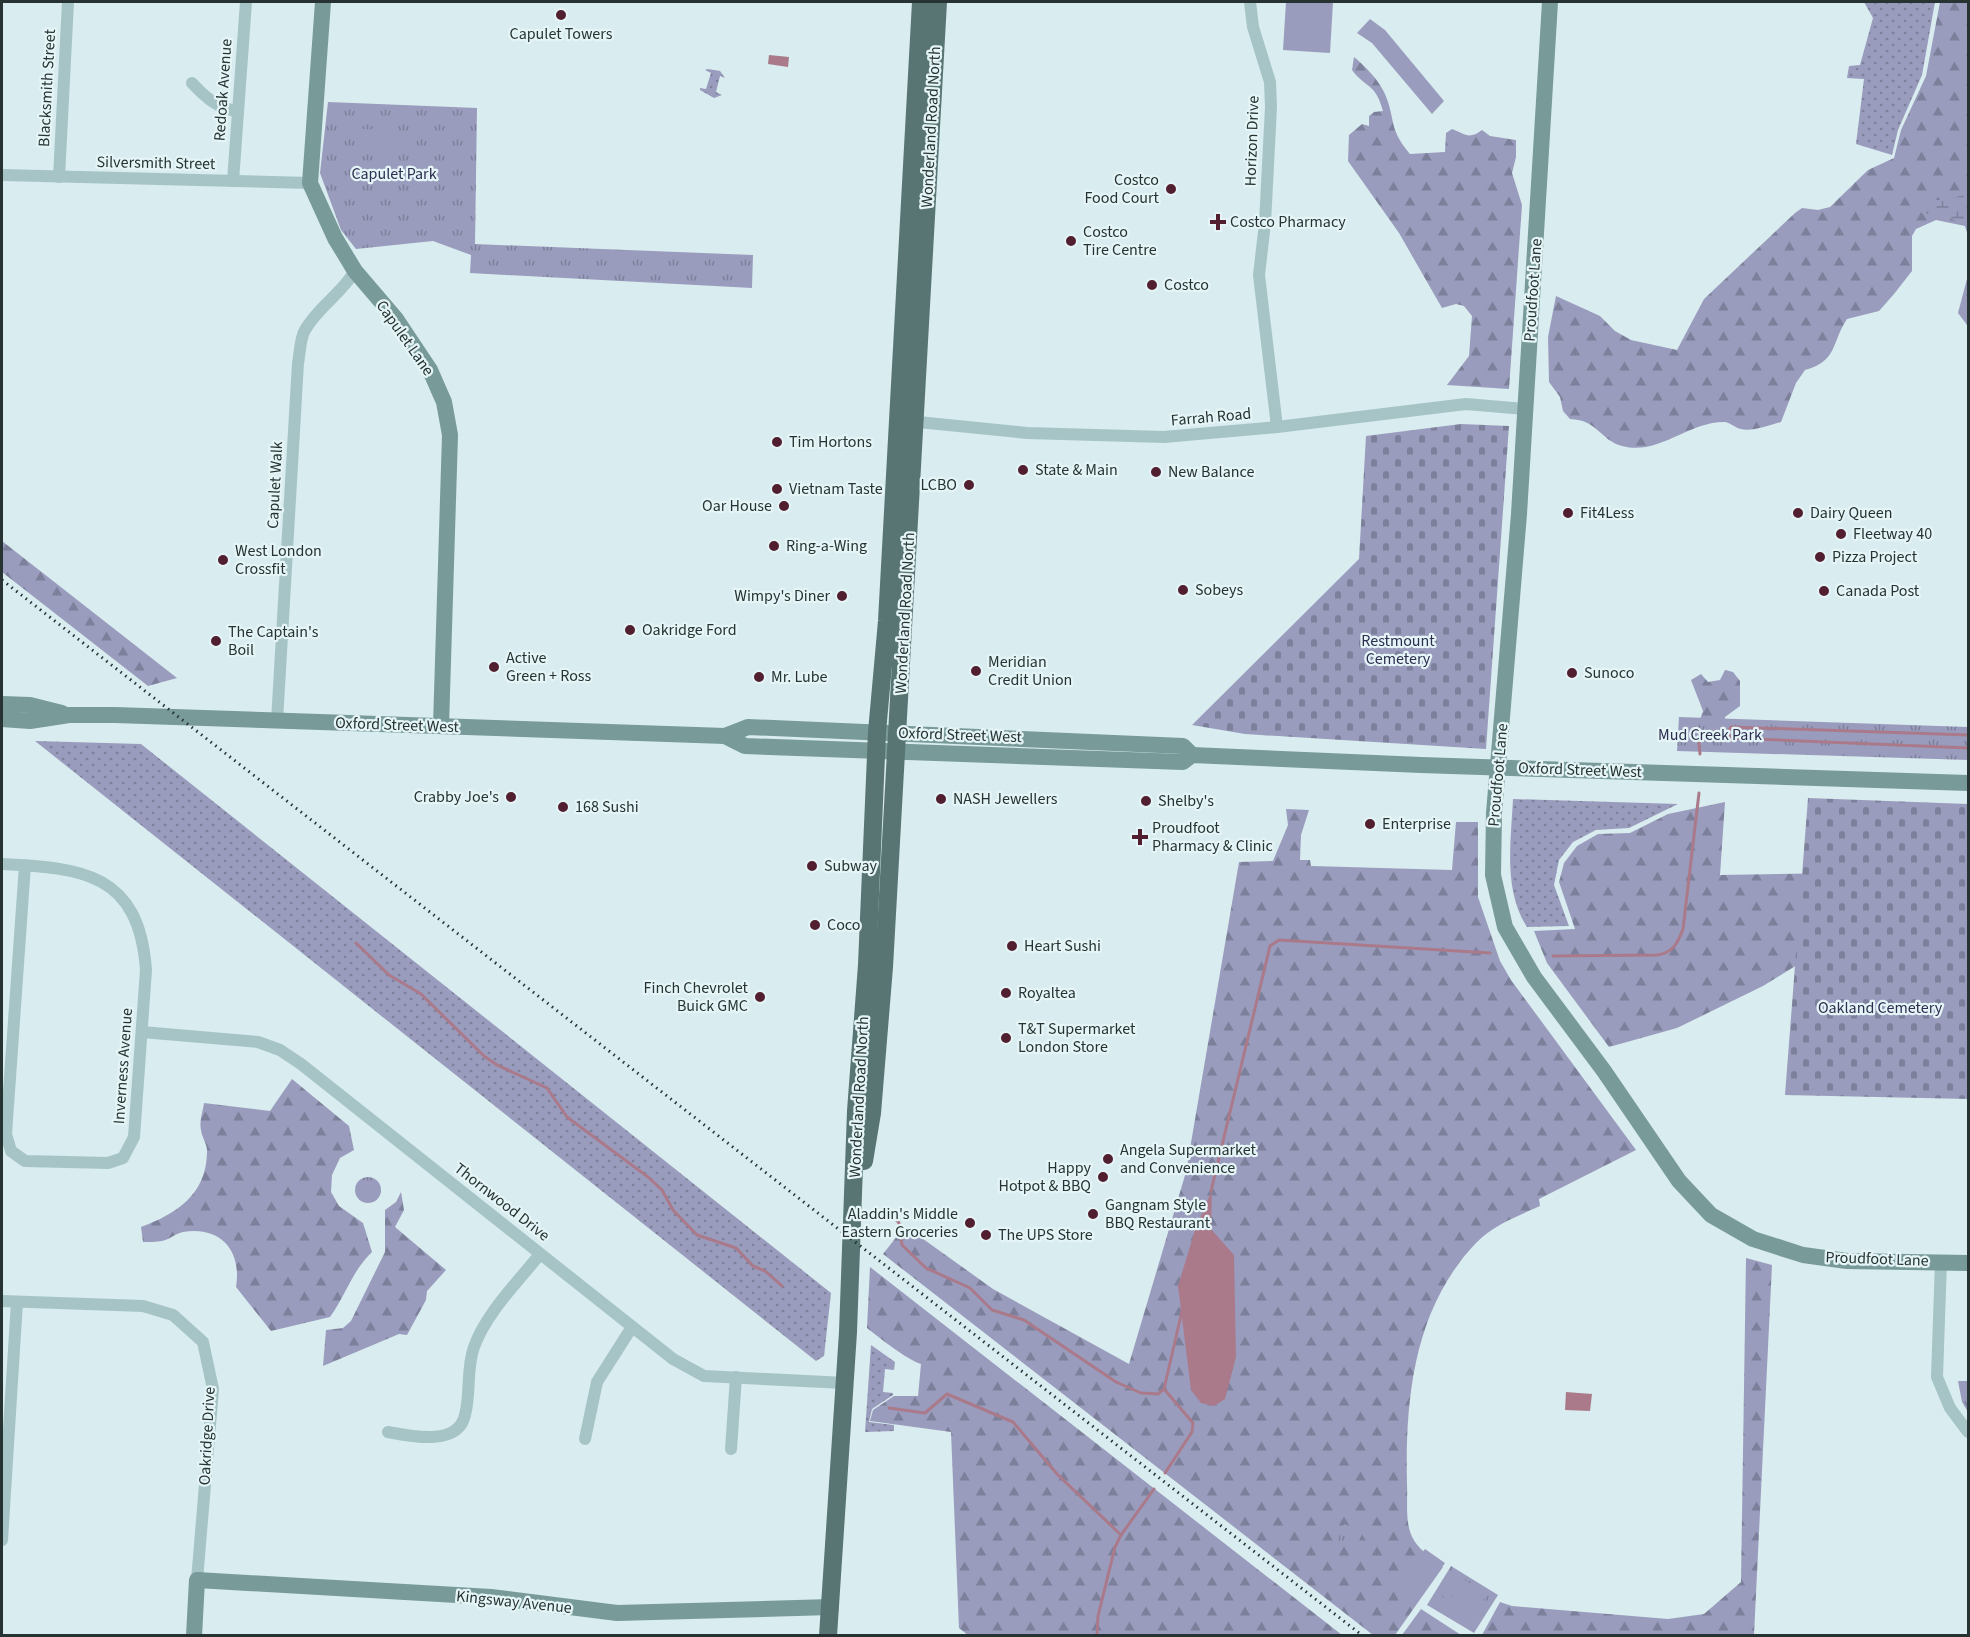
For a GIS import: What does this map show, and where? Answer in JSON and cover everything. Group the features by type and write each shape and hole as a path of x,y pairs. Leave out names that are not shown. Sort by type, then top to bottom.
{"main road":[{"name":"Wonderland Road North","path":"853,1222 872,1113 884,967 897,742 921,2"},
{"name":"Wonderland Road North","path":"828,1635 853,1222 856,1112 867,965 877,741 907,421 938,2"}],"street":[{"name":"Blacksmith Street","path":"59,177 68,2"},
{"name":"Redoak Avenue","path":"233,181 246,2"},
{"name":"Capulet Lane","path":"323,2 310,183 335,238 355,271 396,319 430,370 446,413 450,435 441,726"},
{"name":"Horizon Drive","path":"1250,2 1252,27 1270,82 1271,107 1265,223 1259,275 1277,427"},
{"name":"Proudfoot Lane","path":"1550,2 1525,409 1494,813 1493,875 1505,927 1534,977 1678,1180 1711,1215 1767,1245 1803,1255 1847,1261 1968,1263"},
{"path":"192,82 205,97 225,110 238,111"},
{"name":"Silversmith Street","path":"2,175 310,183"},
{"name":"Capulet Walk","path":"277,722 298,363 303,331 321,308 346,286 355,271"},
{"name":"Farrah Road","path":"907,421 1027,433 1164,437 1277,427 1466,404 1525,409"},
{"name":"Oxford Street West","path":"2,704 30,705 69,715"},
{"name":"Oxford Street West","path":"2,719 30,721 69,715 441,726 725,736 745,746 877,741 1183,762 1192,755 1498,768 1968,783"},
{"name":"Inverness Avenue","path":"2,864 25,865 67,868 84,873 106,885 123,900 136,921 144,942 146,970 134,1137 123,1158 108,1163 25,1161 11,1151 6,1134 25,865"},
{"name":"Thornwood Drive","path":"142,1032 258,1042 280,1050 673,1359 704,1376 844,1383"},
{"path":"388,1432 421,1438 443,1435 457,1429 465,1417 468,1373 474,1346 488,1320 540,1254"},
{"path":"1941,1261 1937,1377 1950,1408 1968,1432"},
{"name":"Oakridge Drive","path":"2,1301 143,1306 172,1315 203,1342 213,1389 194,1635"},
{"path":"2,1540 17,1302"},
{"path":"585,1439 597,1382 632,1327"},
{"path":"730,1449 736,1377"},
{"name":"Kingsway Avenue","path":"197,1580 491,1598 617,1613 831,1607"}],"green space":[{"path":"1286,2 1333,2 1330,53 1283,50"},
{"path":"1864,2 1935,2 1922,75 1898,130 1892,155 1856,144 1864,79 1847,78 1849,66 1860,65 1873,18"},
{"path":"1940,2 1968,2 1968,236 1965,226 1936,220 1916,229 1912,236 1912,271 1879,311 1847,319 1829,356 1823,362 1805,370 1796,383 1781,422 1750,430 1726,422 1711,423 1661,443 1635,448 1615,443 1593,426 1570,419 1563,411 1560,397 1549,382 1548,337 1556,296 1600,316 1615,331 1631,340 1677,350 1704,299 1795,213 1802,208 1818,210 1830,207 1868,170 1894,158 1901,130 1926,76"},
{"path":"1370,19 1385,30 1444,101 1432,114 1372,43 1357,33"},
{"path":"1354,57 1371,74 1385,94 1395,130 1410,154 1445,152 1446,133 1452,129 1470,135 1482,130 1490,136 1516,140 1516,157 1512,173 1522,205 1509,389 1447,385 1469,356 1472,316 1464,306 1456,304 1442,308 1399,233 1348,161 1349,135 1362,124 1369,126 1369,116 1374,112 1383,111 1377,95 1352,70"},
{"path":"705,70 720,71 725,78 720,76 716,92 722,95 714,98 700,90 700,88 706,89 711,73"},
{"name":"Capulet Park","path":"328,102 477,108 475,244 753,255 752,288 470,273 471,255 433,241 356,249 341,230 320,173"},
{"path":"360,129 393,130 392,154 359,152"},
{"path":"1968,195 1968,225 1946,217 1921,213 1925,200 1945,200"},
{"path":"1968,275 1968,324 1967,325 1958,313"},
{"name":"Restmount Cemetery","path":"1461,424 1509,426 1486,749 1245,734 1192,725 1359,559 1366,436"},
{"path":"2,541 177,678 148,686 2,572"},
{"path":"1725,670 1733,672 1740,681 1740,706 1725,717 1723,737 1698,725 1703,711 1691,680 1701,674 1708,682 1720,680"},
{"name":"Mud Creek Park","path":"1679,717 1968,727 1968,760 1677,751"},
{"path":"35,741 141,744 831,1293 824,1356 816,1361"},
{"name":"Oakland Cemetery","path":"1808,798 1968,804 1968,1099 1785,1095"},
{"path":"1513,799 1678,804 1629,828 1596,830 1573,842 1559,860 1554,885 1569,926 1527,927 1519,913 1511,881 1510,848"},
{"path":"1725,802 1720,875 1837,873 1933,881 1763,986 1677,1028 1609,1047 1547,963 1534,931 1575,929 1559,882 1564,863 1577,846 1598,834 1630,833 1668,814"},
{"path":"1286,809 1309,810 1301,835 1300,860 1310,860 1311,866 1452,870 1456,822 1478,822 1478,897 1500,961 1511,980 1636,1150 1539,1199 1540,1206 1491,1230 1477,1242 1456,1268 1439,1295 1427,1324 1412,1387 1408,1419 1407,1506 1409,1529 1415,1542 1443,1567 1395,1635 1373,1635 883,1254 905,1226 993,1289 1129,1364 1186,1172 1239,862 1273,861 1288,825"},
{"path":"292,1079 349,1126 354,1150 340,1158 332,1175 331,1192 339,1206 363,1223 372,1252 359,1267 330,1317 271,1331 236,1287 236,1262 232,1252 218,1237 196,1231 183,1232 157,1242 143,1242 141,1227 177,1209 187,1201 201,1180 207,1153 201,1127 204,1103 270,1111"},
{"path":"368,1177 377,1181 381,1190 377,1199 368,1203 359,1199 355,1190 359,1181"},
{"path":"401,1192 404,1210 395,1227 446,1270 427,1291 426,1300 407,1335 399,1334 323,1366 326,1330 343,1328 351,1321 385,1252 385,1210 396,1202"},
{"path":"1746,1258 1772,1265 1754,1635 1482,1635 1500,1602 1512,1606 1668,1619 1704,1614 1741,1582"},
{"path":"870,1267 1342,1635 969,1636 959,1628 951,1432 870,1421 873,1410 894,1396 918,1396 921,1364 901,1353 867,1328"},
{"path":"871,1345 895,1362 894,1370 885,1369 883,1392 893,1393 893,1395 872,1409 869,1422 894,1425 894,1431 865,1432"},
{"path":"1958,1381 1968,1381 1968,1412 1962,1402"},
{"path":"1344,1524 1363,1532 1355,1550 1337,1542"},
{"path":"1425,1549 1445,1563 1420,1598 1400,1583"},
{"path":"1451,1566 1498,1595 1474,1633 1427,1605"},
{"path":"1457,1575 1487,1594 1478,1608 1448,1589"},
{"path":"1446,1593 1476,1612 1467,1626 1437,1607"},
{"path":"1421,1609 1461,1635 1402,1635"}],"shaded area":[{"path":"769,55 789,57 788,67 768,64"},
{"path":"1212,1190 1211,1229 1234,1255 1236,1357 1225,1399 1214,1406 1201,1403 1191,1390 1178,1286 1195,1230"},
{"path":"1566,1392 1592,1394 1590,1411 1565,1410"}],"waterway":[{"path":"1728,732 1731,727 1968,735"},
{"path":"1700,754 1699,743 1705,732 1728,732 1730,738 1968,748"},
{"path":"1553,956 1656,955 1674,947 1683,929 1699,793"},
{"path":"1211,1191 1270,946 1279,940 1490,953"},
{"path":"356,943 389,975 421,994 484,1056 497,1065 547,1088 567,1117 662,1190 673,1210 697,1235 736,1248 753,1266 765,1271 782,1286"},
{"path":"888,1210 899,1223 902,1245 926,1268 970,1288 992,1310 1024,1320 1116,1382 1141,1393 1158,1394 1164,1389 1182,1311"},
{"path":"1164,1389 1193,1423 1192,1432 1165,1473"},
{"path":"889,1408 925,1413 947,1394 1013,1422 1057,1474 1121,1535"},
{"path":"1097,1636 1098,1616 1115,1547 1154,1489"}],"railway":[{"path":"2,580 1363,1636"}],"place":[{"name":"Capulet Towers","path":"561,15"},
{"name":"Costco Food Court","path":"1171,189"},
{"name":"Costco Pharmacy","path":"1218,222"},
{"name":"Costco Tire Centre","path":"1071,241"},
{"name":"Costco","path":"1152,285"},
{"name":"Tim Hortons","path":"777,442"},
{"name":"State & Main","path":"1023,470"},
{"name":"New Balance","path":"1156,472"},
{"name":"LCBO","path":"969,485"},
{"name":"Vietnam Taste","path":"777,489"},
{"name":"Oar House","path":"784,506"},
{"name":"Fit4Less","path":"1568,513"},
{"name":"Dairy Queen","path":"1798,513"},
{"name":"Fleetway 40","path":"1841,534"},
{"name":"Ring-a-Wing","path":"774,546"},
{"name":"Pizza Project","path":"1820,557"},
{"name":"West London Crossfit","path":"223,560"},
{"name":"Sobeys","path":"1183,590"},
{"name":"Canada Post","path":"1824,591"},
{"name":"Wimpy's Diner","path":"842,596"},
{"name":"Oakridge Ford","path":"630,630"},
{"name":"The Captain's Boil","path":"216,641"},
{"name":"Active Green + Ross","path":"494,667"},
{"name":"Meridian Credit Union","path":"976,671"},
{"name":"Sunoco","path":"1572,673"},
{"name":"Mr. Lube","path":"759,677"},
{"name":"Crabby Joe's","path":"511,797"},
{"name":"NASH Jewellers","path":"941,799"},
{"name":"Shelby's","path":"1146,801"},
{"name":"168 Sushi","path":"563,807"},
{"name":"Enterprise","path":"1370,824"},
{"name":"Proudfoot Pharmacy & Clinic","path":"1140,837"},
{"name":"Subway","path":"812,866"},
{"name":"Coco","path":"815,925"},
{"name":"Heart Sushi","path":"1012,946"},
{"name":"Royaltea","path":"1006,993"},
{"name":"Finch Chevrolet Buick GMC","path":"760,997"},
{"name":"T&T Supermarket London Store","path":"1006,1038"},
{"name":"Angela Supermarket and Convenience","path":"1108,1159"},
{"name":"Happy Hotpot & BBQ","path":"1103,1177"},
{"name":"Gangnam Style BBQ Restaurant","path":"1093,1214"},
{"name":"Aladdin's Middle Eastern Groceries","path":"970,1223"},
{"name":"The UPS Store","path":"986,1235"}]}
